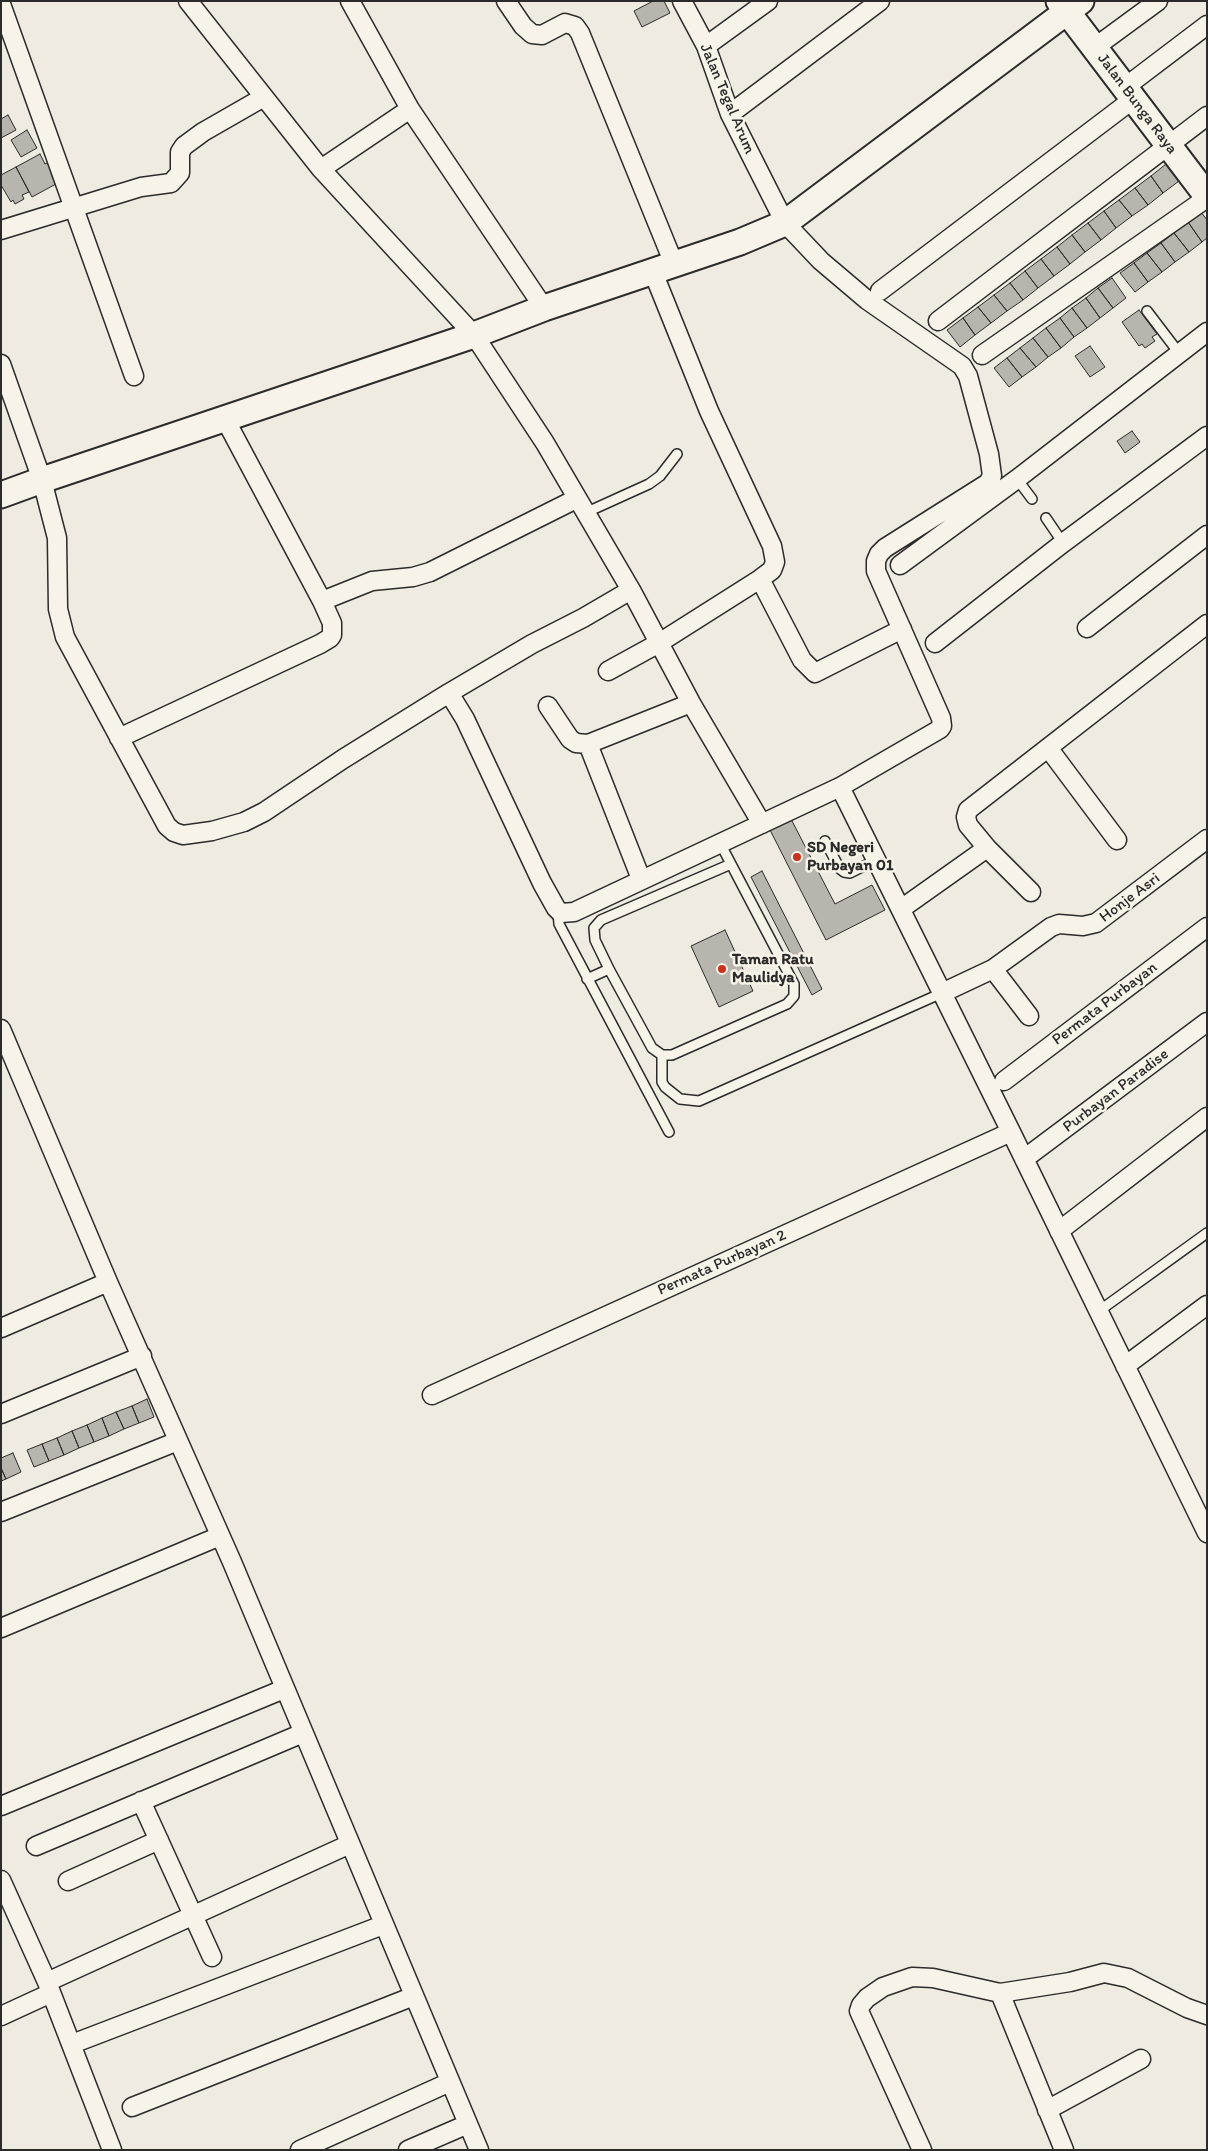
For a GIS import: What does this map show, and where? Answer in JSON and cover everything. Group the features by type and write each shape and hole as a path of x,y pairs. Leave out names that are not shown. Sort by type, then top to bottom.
{"street":[{"path":"188,1 321,169 474,335 545,443 631,590 692,703 762,824"},
{"path":"350,1 410,109 544,308"},
{"path":"506,1 523,26 532,34 542,35 565,23 574,26 580,33 663,268 709,411 775,554 774,566 760,580 659,643 608,671"},
{"name":"Jalan Tegal Arum","path":"682,1 706,46 730,114 784,223 821,261 867,300 957,362 968,376 989,454 992,476 984,485 885,548 879,554 876,561 876,571 902,629"},
{"path":"706,46 768,1"},
{"path":"730,114 880,1"},
{"path":"1094,48 1158,1"},
{"path":"1,4 134,376"},
{"path":"5,494 474,335 544,308 740,242 784,223 1069,5"},
{"name":"Jalan Bunga Raya","path":"1069,5 1094,48 1207,197"},
{"path":"880,291 1128,94 1207,25"},
{"path":"1,230 74,206 141,187 171,183 180,173 180,152 184,146 203,132 264,97"},
{"path":"321,169 410,109"},
{"path":"938,322 1207,116"},
{"path":"982,355 1207,197"},
{"path":"900,565 1017,479 1207,332"},
{"path":"1,364 57,538 58,609 65,637 167,826 179,834 193,834 233,826 264,812 351,754 449,693 524,648 583,618 631,590"},
{"path":"118,738 330,638 333,631 322,601 225,419"},
{"path":"935,643 1063,543 1207,436"},
{"path":"322,601 372,580 413,577 430,572 581,506"},
{"path":"1087,628 1207,535"},
{"path":"449,693 465,719 538,876 558,911 565,914 574,912 840,787 940,729 942,726 941,718 902,629 815,673 802,660 760,580"},
{"path":"1030,892 968,825 966,817 968,810 1049,749 1207,624"},
{"path":"548,706 570,739 576,743 588,744 692,703"},
{"path":"588,744 641,879"},
{"path":"1049,749 1117,840"},
{"path":"840,787 1205,1526"},
{"name":"Honje Asri","path":"942,993 993,969 1051,927 1059,924 1083,926 1096,924 1207,840"},
{"path":"901,910 988,848"},
{"name":"Permata Purbayan","path":"1004,1081 1207,927"},
{"path":"993,969 1029,1016"},
{"name":"Purbayan Paradise","path":"1024,1159 1207,1022"},
{"path":"1,1030 108,1282 220,1536 479,2150"},
{"path":"1059,1231 1207,1117"},
{"name":"Permata Purbayan 2","path":"432,1394 1012,1132"},
{"path":"1,1328 108,1282"},
{"path":"1125,1366 1207,1305"},
{"path":"1,1414 142,1356"},
{"path":"1,1512 178,1441"},
{"path":"1,1628 220,1536"},
{"path":"1,1806 284,1689"},
{"path":"36,1846 303,1733"},
{"path":"141,1801 212,1957"},
{"path":"68,1881 159,1840"},
{"path":"1,2016 49,1988 193,1914 350,1844"},
{"path":"1,1880 49,1988 112,2150"},
{"path":"72,2044 383,1925"},
{"path":"922,2150 859,2011 861,2005 883,1987 912,1977 933,1978 1000,1994 1070,1982 1091,1975 1116,1974 1128,1978 1187,2008 1207,2015"},
{"path":"1000,1994 1064,2150"},
{"path":"132,2107 414,1996"},
{"path":"1047,2110 1141,2059"},
{"path":"300,2150 450,2082"},
{"path":"408,2150 468,2124"}],"lane":[{"path":"1147,311 1179,353"},
{"path":"581,506 649,484 660,476 678,454"},
{"path":"1017,479 1032,499"},
{"path":"1046,518 1063,543"},
{"path":"825,841 840,869 844,872 850,873 876,860"},
{"path":"720,843 794,984 794,996 787,1004 672,1054 662,1055 652,1048 609,969 595,940 594,928 597,923 731,864"},
{"path":"558,911 559,924 669,1132"},
{"path":"587,979 609,969"},
{"path":"662,1055 662,1082 665,1087 680,1099 699,1101 942,993"},
{"path":"1099,1311 1207,1233"}],"building":[{"path":"653,1 664,1 670,13 642,27 634,11"},
{"path":"8,115 16,130 1,138 1,119"},
{"path":"27,130 37,148 21,157 11,140"},
{"path":"40,154 45,164 49,162 56,174 52,176 56,184 32,197 16,167"},
{"path":"1166,164 1179,181 1163,193 1151,176"},
{"path":"16,167 29,192 22,195 24,199 15,204 13,200 11,202 1,185 1,175"},
{"path":"1151,176 1163,193 1148,205 1135,188"},
{"path":"1135,188 1148,205 1132,216 1119,200"},
{"path":"1119,200 1132,216 1116,228 1104,211"},
{"path":"1104,211 1116,228 1101,240 1088,223"},
{"path":"1201,212 1207,220 1207,238 1202,242 1188,222"},
{"path":"1188,222 1202,242 1189,252 1174,233"},
{"path":"1088,223 1101,240 1085,252 1072,235"},
{"path":"1174,233 1189,252 1175,262 1161,243"},
{"path":"1072,235 1085,252 1070,264 1057,247"},
{"path":"1161,243 1175,262 1162,272 1147,253"},
{"path":"1057,247 1070,264 1054,276 1041,259"},
{"path":"1147,253 1162,272 1148,282 1134,263"},
{"path":"1041,259 1054,276 1038,288 1025,271"},
{"path":"1134,263 1148,282 1135,292 1120,273"},
{"path":"1025,271 1038,288 1023,300 1010,283"},
{"path":"1112,278 1126,298 1113,308 1098,288"},
{"path":"1010,283 1023,300 1007,311 994,295"},
{"path":"1098,288 1113,308 1100,318 1086,298"},
{"path":"994,295 1007,311 991,323 978,307"},
{"path":"1086,298 1100,318 1087,328 1072,308"},
{"path":"978,307 991,323 975,335 963,318"},
{"path":"1072,308 1087,328 1074,337 1060,318"},
{"path":"1139,310 1157,334 1152,337 1155,341 1145,348 1142,344 1139,346 1122,322"},
{"path":"963,318 975,335 960,347 947,330"},
{"path":"1060,318 1074,337 1061,348 1046,328"},
{"path":"1046,328 1061,348 1048,357 1033,338"},
{"path":"1033,338 1048,357 1036,367 1020,348"},
{"path":"1090,346 1105,367 1090,377 1075,356"},
{"path":"1020,348 1036,367 1022,377 1007,358"},
{"path":"1007,358 1022,377 1009,387 994,368"},
{"path":"1132,431 1140,442 1125,453 1117,441"},
{"name":"SD Negeri Purbayan 01","path":"791,819 835,904 872,885 885,910 826,940 770,830"},
{"path":"762,871 822,989 812,995 751,877"},
{"name":"Taman Ratu Maulidya","path":"725,930 753,991 719,1007 691,946"},
{"path":"147,1399 154,1417 139,1423 132,1406"},
{"path":"132,1406 139,1423 124,1429 116,1412"},
{"path":"116,1412 124,1429 109,1436 102,1418"},
{"path":"102,1418 109,1436 94,1442 87,1425"},
{"path":"87,1425 94,1442 79,1448 72,1431"},
{"path":"72,1431 79,1448 64,1455 57,1438"},
{"path":"57,1438 64,1455 49,1461 42,1444"},
{"path":"42,1444 49,1461 34,1467 27,1450"},
{"path":"13,1453 21,1472 6,1479 1,1468 1,1458"},
{"path":"1,1468 6,1479 1,1481"}],"place":[{"name":"SD Negeri Purbayan 01","path":"797,857"},
{"name":"Taman Ratu Maulidya","path":"722,969"}]}
